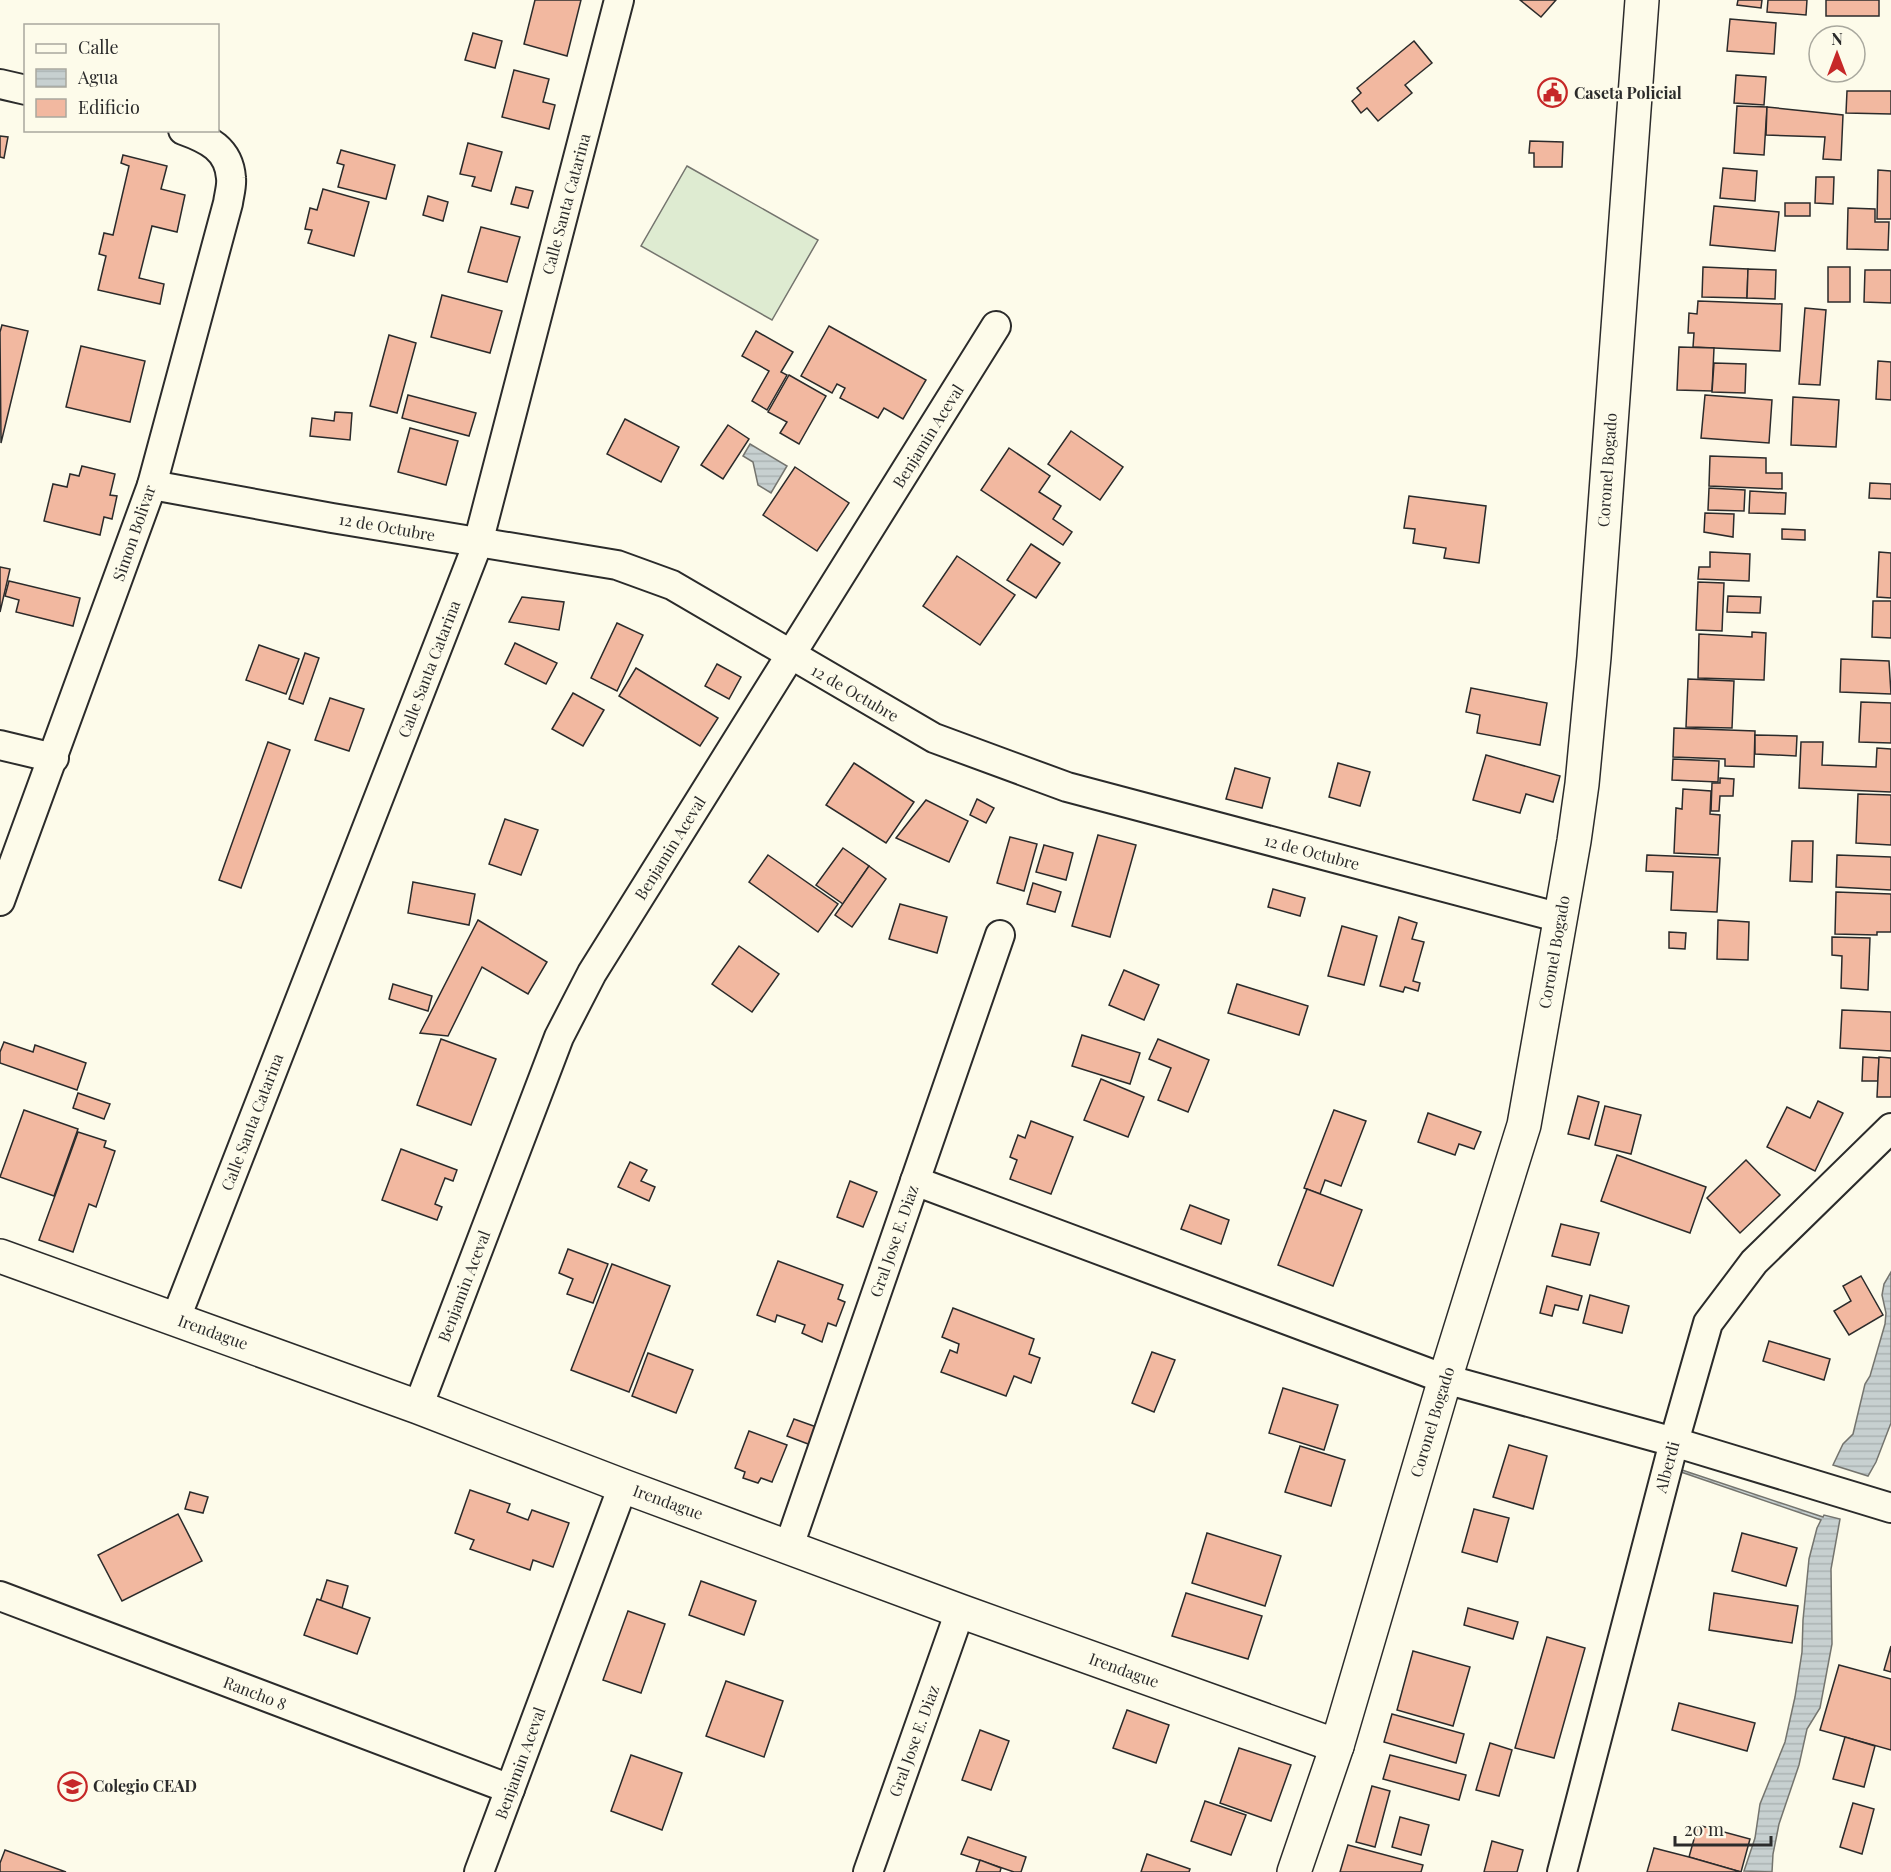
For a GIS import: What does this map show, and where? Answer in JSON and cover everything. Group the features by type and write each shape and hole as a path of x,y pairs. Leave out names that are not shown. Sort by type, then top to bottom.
{"street":[{"name":"Calle Santa Catarina","path":"176,1318 478,543 619,0"},
{"name":"Coronel Bogado","path":"1294,1872 1336,1746 1445,1379 1524,1125 1582,784 1594,657 1642,0"},
{"path":"0,84 24,90"},
{"name":"Simon Bolivar","path":"0,901 152,485 228,203 232,179 225,154 205,138 188,132"},
{"name":"Benjamin Aceval","path":"418,1407 559,1037 592,973 996,326"},
{"name":"12 de Octubre","path":"152,485 478,543 617,565 672,585 934,738 1067,787 1561,918"},
{"path":"0,745 54,758"},
{"name":"Gral Jose E. Diaz","path":"789,1546 1000,935"},
{"name":"Alberdi","path":"1562,1872 1674,1442 1708,1323 1754,1262 1891,1128"},
{"path":"915,1181 1445,1379 1674,1442 1885,1506"},
{"name":"Irendague","path":"0,1256 418,1407 960,1611 1336,1746"},
{"name":"Benjamin Aceval","path":"479,1872 623,1486"},
{"name":"Rancho 8","path":"0,1596 510,1789"},
{"name":"Gral Jose E. Diaz","path":"867,1872 960,1611"}],"green space":[{"path":"687,166 818,240 772,320 641,246"}],"water":[{"path":"750,444 787,466 771,493 758,485 753,462 743,456"},
{"path":"1891,1272 1891,1423 1868,1476 1833,1465 1843,1444 1853,1434 1865,1384 1870,1376 1885,1324 1886,1313 1882,1295 1884,1284"},
{"path":"1682,1470 1823,1517 1824,1515 1840,1519 1831,1569 1832,1644 1820,1708 1807,1729 1799,1765 1779,1824 1772,1872 1744,1871 1755,1838 1760,1804 1785,1742 1795,1697 1802,1652 1809,1559 1821,1520 1681,1472"}],"building":[{"path":"535,0 581,0 567,56 524,44"},
{"path":"1520,0 1556,0 1541,17"},
{"path":"1738,0 1762,0 1761,8 1737,5"},
{"path":"1768,0 1807,0 1806,15 1767,12"},
{"path":"1826,0 1879,0 1879,16 1826,16"},
{"path":"1730,19 1776,23 1774,54 1727,51"},
{"path":"473,33 502,41 495,68 465,60"},
{"path":"1414,41 1432,63 1405,85 1412,93 1378,121 1367,108 1361,113 1352,101 1361,93 1357,88"},
{"path":"514,70 549,79 543,102 555,105 549,129 502,117"},
{"path":"1736,75 1766,77 1764,105 1734,103"},
{"path":"1847,91 1891,91 1891,114 1846,113"},
{"path":"1737,106 1767,107 1764,155 1734,153"},
{"path":"1767,107 1843,115 1841,160 1823,159 1825,137 1766,135"},
{"path":"0,136 8,137 4,158 0,157"},
{"path":"1530,141 1563,142 1562,167 1534,167 1534,153 1529,153"},
{"path":"468,143 502,152 491,191 472,186 475,177 460,174"},
{"path":"341,150 395,165 386,199 338,187 344,165 337,163"},
{"path":"123,155 167,166 161,189 185,195 177,232 152,226 139,278 164,284 160,304 98,290 106,256 99,254 104,233 113,235 129,166 121,163"},
{"path":"1723,168 1757,171 1755,201 1720,198"},
{"path":"1878,170 1891,171 1891,219 1877,219"},
{"path":"1816,177 1834,177 1833,204 1815,203"},
{"path":"516,187 533,191 528,208 511,204"},
{"path":"323,189 369,202 354,256 308,243 312,230 305,229 310,208 317,210"},
{"path":"428,196 448,202 443,221 423,215"},
{"path":"1785,203 1810,203 1810,216 1785,216"},
{"path":"1714,206 1779,212 1775,251 1710,245"},
{"path":"1848,208 1875,209 1875,222 1889,222 1888,250 1847,249"},
{"path":"481,227 520,237 507,282 468,272"},
{"path":"1703,267 1748,269 1747,298 1702,297"},
{"path":"1828,267 1850,267 1850,302 1828,302"},
{"path":"1748,269 1776,270 1775,299 1747,298"},
{"path":"1865,270 1891,270 1891,303 1864,302"},
{"path":"442,295 502,311 490,353 431,337"},
{"path":"1698,301 1782,304 1780,351 1693,347 1694,333 1688,333 1689,313 1697,314"},
{"path":"1805,308 1826,310 1820,385 1799,384"},
{"path":"2,325 28,331 1,443 0,332"},
{"path":"829,326 926,380 903,419 884,408 878,418 840,398 845,388 837,384 832,393 801,376"},
{"path":"756,331 793,352 781,372 787,375 767,410 752,401 769,371 742,356"},
{"path":"389,335 416,343 397,413 370,406"},
{"path":"81,346 145,361 130,422 66,407"},
{"path":"1679,347 1714,348 1712,391 1677,390"},
{"path":"1878,361 1891,362 1891,400 1876,399"},
{"path":"1714,363 1746,364 1745,393 1712,392"},
{"path":"789,375 826,396 799,444 780,433 787,422 768,412"},
{"path":"408,395 476,413 469,436 402,418"},
{"path":"1705,395 1772,400 1769,443 1701,438"},
{"path":"1793,397 1839,400 1836,447 1791,445"},
{"path":"335,412 352,413 350,440 310,436 312,418 334,421"},
{"path":"625,419 679,447 661,482 607,454"},
{"path":"728,425 749,439 723,479 701,465"},
{"path":"410,428 458,441 446,485 398,472"},
{"path":"1071,431 1123,467 1100,500 1048,464"},
{"path":"1009,448 1050,476 1039,492 1061,506 1053,519 1072,532 1063,545 981,490"},
{"path":"1710,456 1766,458 1766,473 1782,473 1782,489 1709,486"},
{"path":"82,466 115,474 110,495 117,496 112,519 104,517 100,535 44,521 53,484 67,487 70,474 79,476"},
{"path":"795,467 849,503 817,551 763,515"},
{"path":"1870,483 1891,484 1891,499 1869,498"},
{"path":"1709,488 1745,490 1744,511 1708,510"},
{"path":"1750,491 1786,493 1785,514 1749,513"},
{"path":"1409,496 1486,506 1479,563 1444,558 1446,548 1413,543 1415,529 1404,528"},
{"path":"1705,513 1734,514 1733,537 1704,532"},
{"path":"1782,529 1805,530 1805,540 1782,539"},
{"path":"1031,544 1060,563 1036,598 1007,580"},
{"path":"1710,552 1750,554 1749,581 1698,579 1699,567 1710,567"},
{"path":"1879,552 1891,553 1891,598 1877,597"},
{"path":"957,556 1015,595 980,645 923,606"},
{"path":"0,567 10,569 0,612"},
{"path":"9,581 80,598 73,626 16,612 19,600 5,596"},
{"path":"1698,582 1724,583 1722,631 1696,630"},
{"path":"1728,596 1761,597 1760,613 1727,612"},
{"path":"522,597 564,602 559,630 509,622"},
{"path":"1873,601 1891,601 1891,638 1872,637"},
{"path":"617,623 643,635 617,691 591,678"},
{"path":"1752,632 1766,633 1764,680 1698,678 1699,634 1752,637"},
{"path":"515,643 557,663 546,684 505,664"},
{"path":"259,645 299,659 286,694 246,680"},
{"path":"305,653 319,658 303,704 289,699"},
{"path":"1841,659 1889,661 1891,694 1840,692"},
{"path":"717,664 741,677 729,699 705,686"},
{"path":"636,668 718,718 700,746 619,696"},
{"path":"1688,679 1734,681 1732,728 1686,727"},
{"path":"1471,688 1547,703 1540,745 1477,733 1480,715 1466,712"},
{"path":"573,693 604,710 583,746 552,729"},
{"path":"330,698 364,709 349,751 315,740"},
{"path":"1861,702 1891,703 1891,743 1859,742"},
{"path":"1674,728 1755,731 1754,767 1725,766 1725,759 1673,757"},
{"path":"1755,735 1797,736 1796,756 1755,754"},
{"path":"268,742 290,750 241,888 219,880"},
{"path":"1801,742 1823,742 1822,765 1876,767 1877,748 1891,749 1891,792 1799,788"},
{"path":"1486,755 1560,776 1553,802 1526,794 1520,813 1473,800"},
{"path":"1673,759 1719,761 1718,782 1672,780"},
{"path":"854,763 914,802 886,843 826,805"},
{"path":"1338,763 1370,772 1360,806 1329,797"},
{"path":"1235,768 1270,778 1262,808 1226,799"},
{"path":"1720,778 1734,779 1733,796 1720,796 1719,811 1711,811 1712,783 1720,783"},
{"path":"1683,789 1711,791 1710,814 1720,815 1718,855 1674,853 1676,808 1682,809"},
{"path":"1858,794 1891,795 1891,845 1856,843"},
{"path":"977,799 994,808 986,823 970,815"},
{"path":"926,800 968,821 949,862 896,838"},
{"path":"505,819 538,830 521,875 489,864"},
{"path":"1098,835 1136,845 1110,937 1072,926"},
{"path":"1010,837 1037,844 1024,891 997,883"},
{"path":"1792,841 1813,841 1812,882 1790,881"},
{"path":"1044,845 1073,853 1066,880 1036,872"},
{"path":"843,848 869,866 843,904 816,885"},
{"path":"768,855 838,904 818,932 749,882"},
{"path":"1647,855 1720,858 1717,912 1671,910 1673,872 1646,871"},
{"path":"1837,855 1891,857 1891,890 1836,887"},
{"path":"869,866 886,879 852,927 835,915"},
{"path":"413,882 475,894 469,925 408,913"},
{"path":"1033,883 1061,892 1055,912 1027,904"},
{"path":"1273,889 1305,898 1300,916 1268,907"},
{"path":"1836,892 1891,894 1891,932 1877,932 1877,935 1835,934"},
{"path":"900,904 947,917 937,953 889,939"},
{"path":"1399,917 1417,923 1412,939 1424,942 1413,981 1420,983 1418,991 1405,987 1403,992 1380,986"},
{"path":"478,920 547,962 528,994 482,967 448,1036 420,1033"},
{"path":"1718,920 1749,922 1748,960 1717,959"},
{"path":"1342,926 1377,936 1364,985 1328,976"},
{"path":"1669,932 1686,933 1685,949 1669,948"},
{"path":"1832,937 1870,938 1868,990 1841,988 1842,956 1832,955"},
{"path":"739,946 779,974 752,1012 712,984"},
{"path":"1124,970 1159,985 1144,1020 1109,1005"},
{"path":"393,984 432,996 428,1011 389,999"},
{"path":"1237,984 1308,1006 1299,1035 1228,1013"},
{"path":"1842,1010 1891,1012 1891,1051 1840,1048"},
{"path":"1082,1035 1140,1053 1130,1084 1072,1066"},
{"path":"441,1039 496,1059 471,1125 417,1105"},
{"path":"1158,1039 1209,1060 1188,1112 1158,1100 1171,1068 1149,1059"},
{"path":"4,1042 33,1052 35,1045 86,1063 77,1090 0,1063 0,1052"},
{"path":"1863,1057 1879,1058 1878,1081 1862,1081"},
{"path":"1879,1057 1891,1058 1891,1097 1877,1097"},
{"path":"1101,1079 1144,1097 1128,1137 1084,1120"},
{"path":"78,1093 110,1104 104,1119 73,1108"},
{"path":"1578,1096 1599,1102 1589,1139 1568,1134"},
{"path":"1818,1101 1843,1113 1815,1171 1767,1147 1787,1107 1810,1118"},
{"path":"1605,1106 1641,1115 1631,1154 1595,1145"},
{"path":"24,1110 78,1129 54,1196 0,1177"},
{"path":"1334,1110 1366,1121 1341,1186 1325,1180 1320,1194 1304,1188"},
{"path":"1428,1113 1481,1132 1474,1149 1459,1144 1455,1155 1418,1142"},
{"path":"1031,1121 1073,1137 1051,1194 1010,1179 1017,1160 1010,1157 1018,1135 1025,1138"},
{"path":"78,1132 106,1141 104,1147 115,1151 96,1207 89,1204 73,1252 39,1240"},
{"path":"401,1149 457,1170 453,1181 445,1178 435,1204 442,1207 437,1220 382,1200"},
{"path":"1617,1155 1706,1187 1690,1233 1601,1201"},
{"path":"1746,1160 1780,1195 1740,1233 1707,1198"},
{"path":"630,1162 647,1170 641,1181 655,1187 649,1201 618,1187"},
{"path":"850,1181 877,1192 863,1227 837,1217"},
{"path":"1307,1189 1362,1210 1333,1286 1278,1265"},
{"path":"1190,1205 1229,1220 1221,1244 1181,1229"},
{"path":"1561,1224 1599,1233 1590,1265 1552,1256"},
{"path":"568,1249 608,1264 593,1303 567,1294 573,1279 559,1273"},
{"path":"778,1261 843,1285 838,1299 845,1302 836,1326 828,1323 822,1342 802,1333 805,1325 777,1315 775,1322 757,1315"},
{"path":"612,1264 670,1286 629,1392 571,1370"},
{"path":"1861,1276 1883,1315 1849,1335 1834,1311 1851,1301 1843,1286"},
{"path":"1547,1286 1582,1296 1578,1310 1555,1305 1552,1316 1540,1313"},
{"path":"1590,1295 1629,1306 1622,1333 1583,1323"},
{"path":"953,1308 1034,1339 1029,1354 1040,1358 1031,1383 1014,1376 1006,1396 941,1372 950,1350 957,1353 959,1344 942,1337"},
{"path":"1769,1341 1830,1359 1824,1380 1763,1361"},
{"path":"1152,1352 1175,1360 1154,1412 1132,1403"},
{"path":"648,1353 693,1370 676,1413 632,1396"},
{"path":"1283,1388 1338,1405 1324,1450 1269,1433"},
{"path":"794,1419 822,1429 816,1447 787,1436"},
{"path":"749,1431 787,1445 772,1482 761,1478 758,1483 743,1478 745,1472 735,1468"},
{"path":"1509,1445 1547,1456 1533,1509 1493,1497"},
{"path":"1300,1446 1345,1460 1331,1506 1285,1492"},
{"path":"470,1490 510,1504 507,1512 528,1520 532,1510 569,1523 553,1567 533,1560 530,1570 470,1549 474,1540 455,1533"},
{"path":"190,1492 208,1497 203,1513 185,1509"},
{"path":"1474,1509 1509,1518 1497,1562 1462,1552"},
{"path":"178,1514 202,1561 122,1601 98,1555"},
{"path":"1207,1533 1281,1556 1265,1606 1192,1583"},
{"path":"1742,1533 1797,1548 1786,1586 1732,1571"},
{"path":"327,1580 348,1586 342,1608 320,1602"},
{"path":"701,1581 756,1601 744,1635 689,1615"},
{"path":"1186,1593 1262,1616 1248,1659 1172,1636"},
{"path":"1714,1593 1798,1606 1792,1643 1709,1630"},
{"path":"317,1599 370,1618 357,1654 304,1635"},
{"path":"1468,1608 1518,1622 1513,1639 1464,1625"},
{"path":"628,1611 665,1624 641,1693 603,1680"},
{"path":"1547,1637 1585,1648 1554,1758 1515,1748"},
{"path":"1891,1646 1891,1672 1884,1670"},
{"path":"1413,1651 1470,1667 1453,1726 1397,1710"},
{"path":"1839,1665 1891,1679 1891,1750 1820,1730"},
{"path":"726,1681 783,1701 764,1757 706,1736"},
{"path":"1679,1703 1755,1723 1747,1751 1672,1730"},
{"path":"1127,1710 1169,1725 1156,1763 1113,1748"},
{"path":"1392,1714 1464,1734 1456,1763 1384,1742"},
{"path":"980,1730 1009,1741 991,1790 962,1780"},
{"path":"1845,1737 1875,1746 1864,1787 1833,1779"},
{"path":"1490,1743 1512,1750 1499,1796 1476,1790"},
{"path":"1239,1748 1291,1765 1271,1821 1220,1803"},
{"path":"631,1755 682,1773 662,1830 611,1811"},
{"path":"1390,1755 1466,1775 1459,1800 1383,1779"},
{"path":"1372,1786 1390,1791 1375,1847 1356,1842"},
{"path":"1205,1801 1246,1815 1231,1855 1191,1841"},
{"path":"1853,1803 1874,1809 1862,1854 1840,1847"},
{"path":"1400,1817 1429,1825 1421,1855 1392,1847"},
{"path":"1698,1825 1750,1839 1741,1872 1689,1857"},
{"path":"968,1837 1026,1857 1021,1872 1014,1872 961,1854"},
{"path":"1492,1841 1523,1850 1517,1872 1484,1872"},
{"path":"1348,1845 1423,1865 1421,1872 1340,1872"},
{"path":"1654,1848 1689,1857 1741,1872 1647,1872"},
{"path":"5,1850 66,1872 0,1872 0,1863"},
{"path":"1147,1854 1190,1869 1189,1872 1141,1872"},
{"path":"980,1860 1001,1868 1000,1872 976,1872"}],"place":[{"name":"Caseta Policial","path":"1553,93"},
{"name":"Colegio CEAD","path":"72,1786"}]}
